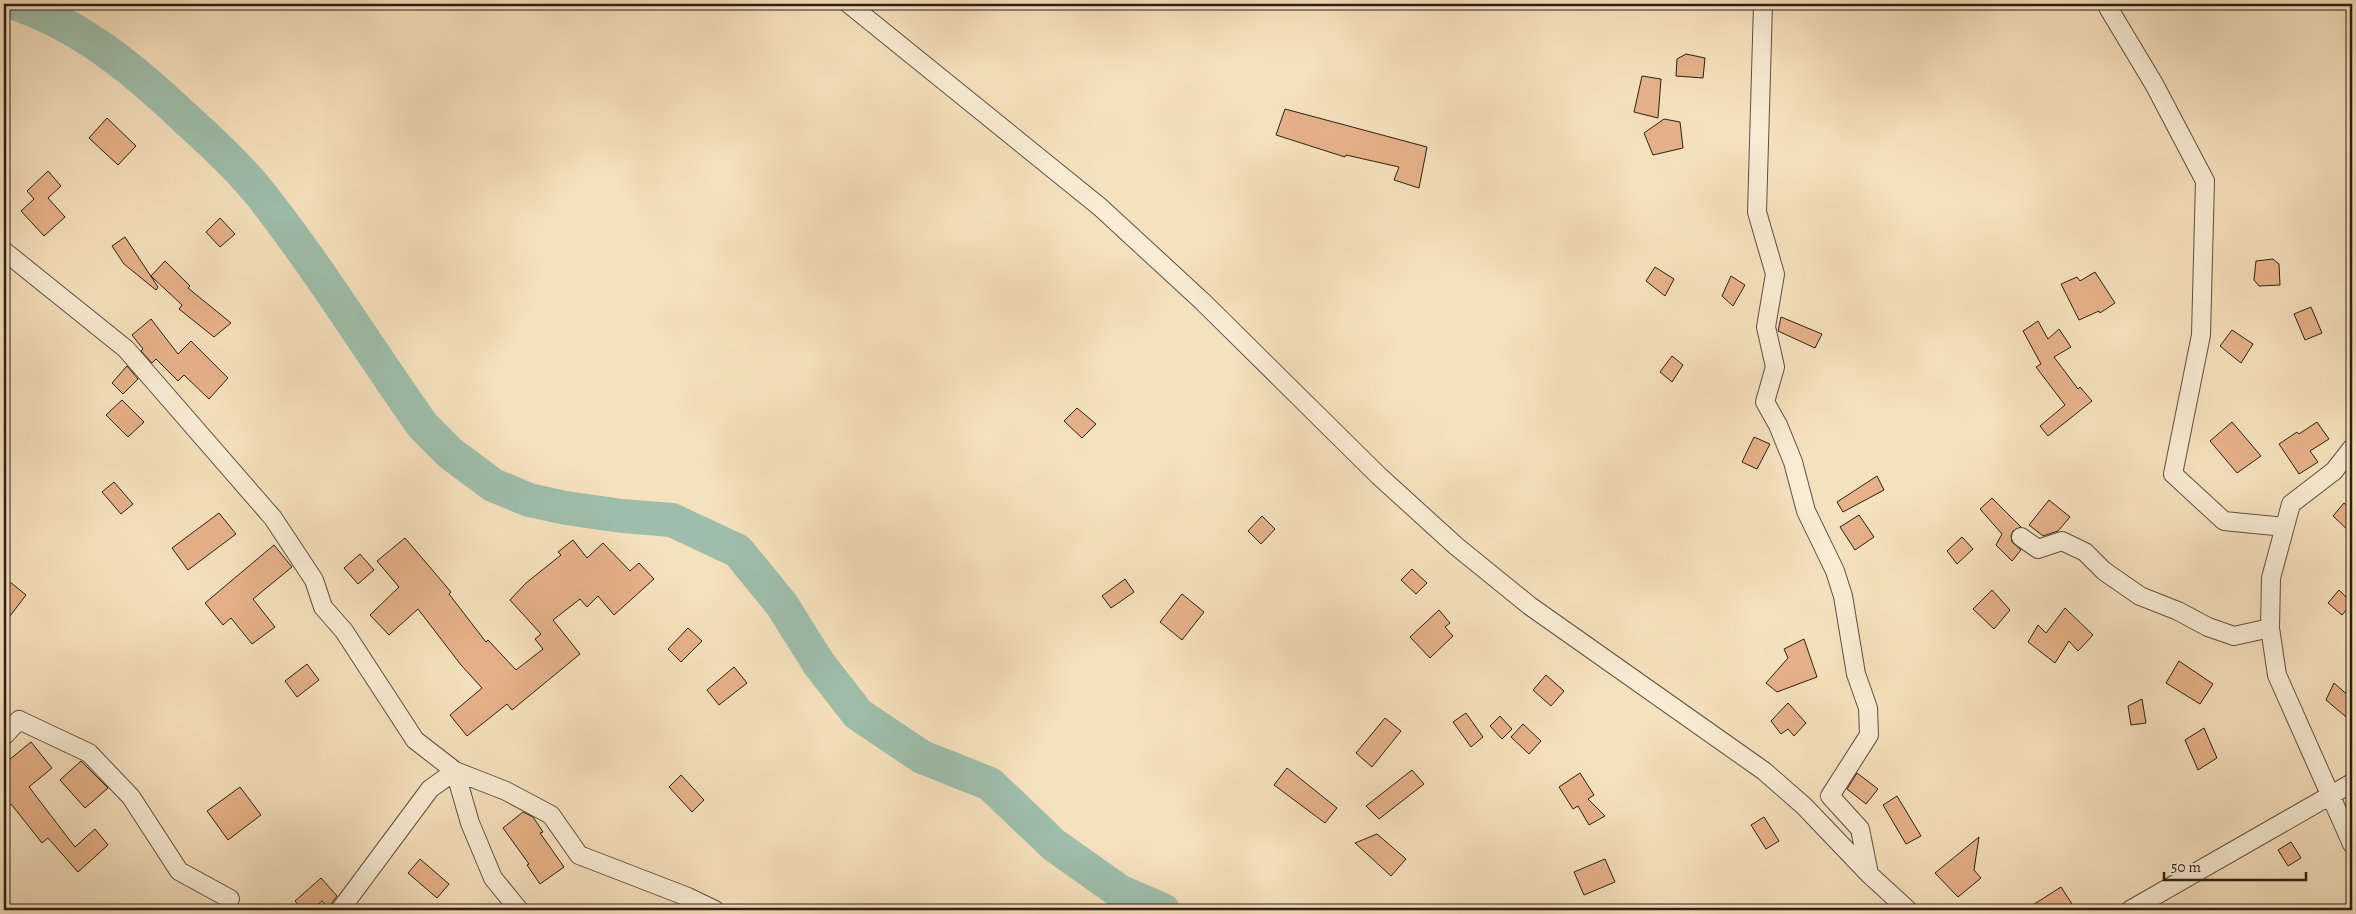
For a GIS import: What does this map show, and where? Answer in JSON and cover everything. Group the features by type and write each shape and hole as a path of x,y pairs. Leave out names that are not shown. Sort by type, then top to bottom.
{"street":[{"path":"849,4 1100,207 1202,301 1379,476 1456,546 1530,606 1764,771 1804,806 1870,875 1908,910"},
{"path":"1763,4 1757,212 1775,274 1766,327 1775,367 1765,402 1778,425 1793,462 1806,511 1835,572 1843,596 1856,674 1868,708 1869,735 1830,796 1860,829 1870,875"},
{"path":"2106,4 2154,84 2205,181 2201,335 2173,474 2224,521 2285,527"},
{"path":"4,251 126,349 273,518 314,580 324,606 344,632 415,740 454,771 506,792 551,815 579,855 679,893 715,910"},
{"path":"2352,448 2334,471 2291,504 2271,578 2270,628 2277,675 2352,844"},
{"path":"2021,537 2038,550 2062,541 2085,552 2104,571 2140,596 2178,611 2208,627 2234,636 2270,628"},
{"path":"4,736 19,720 89,753 131,797 179,871 230,899"},
{"path":"340,910 430,789 454,771"},
{"path":"454,771 470,823 493,878 518,910"},
{"path":"2130,910 2352,783"}],"building":[{"path":"1686,54 1705,58 1703,78 1676,76 1677,59"},
{"path":"1642,76 1661,79 1658,118 1634,112"},
{"path":"1285,109 1427,147 1419,188 1394,180 1399,167 1346,155 1345,157 1276,135"},
{"path":"107,118 136,146 118,165 89,138"},
{"path":"1664,119 1680,122 1683,148 1653,155 1644,133"},
{"path":"48,171 61,186 48,198 65,217 44,236 21,211 34,199 27,191"},
{"path":"220,218 235,234 220,247 206,232"},
{"path":"125,237 158,287 156,290 124,264 112,246"},
{"path":"2273,259 2279,264 2280,285 2259,286 2254,280 2256,261"},
{"path":"165,261 190,286 188,288 231,323 214,337 179,309 182,305 151,276"},
{"path":"1655,267 1674,279 1665,296 1646,281"},
{"path":"2095,272 2115,303 2100,313 2099,311 2079,320 2061,284 2077,277 2080,281"},
{"path":"1731,276 1745,285 1733,306 1722,296"},
{"path":"2311,307 2322,333 2305,340 2294,314"},
{"path":"1781,317 1822,334 1815,348 1778,331"},
{"path":"151,319 178,354 191,341 228,378 209,399 184,375 178,381 156,359 152,363 141,351 143,349 132,335"},
{"path":"2038,321 2048,339 2059,329 2071,347 2054,357 2078,389 2080,387 2092,401 2048,436 2040,426 2065,405 2036,367 2041,364 2023,331"},
{"path":"2232,330 2253,344 2241,363 2220,346"},
{"path":"1672,356 1683,365 1672,382 1660,372"},
{"path":"127,366 138,379 123,394 112,383"},
{"path":"122,400 144,422 128,437 106,415"},
{"path":"1077,408 1096,424 1082,438 1064,421"},
{"path":"2232,422 2261,456 2237,473 2210,441"},
{"path":"2317,422 2329,439 2310,451 2318,462 2299,474 2279,444"},
{"path":"1754,437 1770,444 1757,469 1742,462"},
{"path":"1877,476 1884,490 1843,512 1837,502"},
{"path":"114,482 133,504 121,514 102,492"},
{"path":"1992,498 2021,527 2013,531 2011,536 2012,542 2021,550 2012,561 1996,545 2002,534 1980,509"},
{"path":"2049,500 2070,517 2058,531 2043,536 2029,525"},
{"path":"2344,503 2352,510 2352,534 2333,516"},
{"path":"219,513 236,534 188,570 172,548"},
{"path":"1859,515 1874,537 1855,550 1840,527"},
{"path":"1262,516 1275,529 1261,544 1248,531"},
{"path":"1962,537 1973,549 1957,564 1947,551"},
{"path":"405,538 451,592 449,594 486,642 488,640 516,670 543,649 535,639 541,634 510,600 526,583 561,555 558,552 573,540 587,558 603,543 630,571 639,563 654,579 614,615 598,596 587,607 580,599 553,620 580,654 512,710 507,704 467,736 450,715 482,688 461,665 418,609 389,635 370,615 399,587 377,561"},
{"path":"274,545 292,567 253,599 275,627 252,644 231,618 223,625 205,603"},
{"path":"360,554 374,570 358,584 344,568"},
{"path":"1412,569 1427,583 1416,594 1401,580"},
{"path":"4,577 26,595 4,624"},
{"path":"1125,579 1134,592 1111,608 1102,596"},
{"path":"1992,590 2010,610 1994,629 1973,609"},
{"path":"2339,590 2352,603 2342,615 2328,603"},
{"path":"1182,594 1204,612 1182,640 1160,622"},
{"path":"2065,608 2093,635 2078,651 2069,641 2055,663 2028,642 2038,625 2046,633"},
{"path":"1439,610 1450,623 1445,627 1453,636 1430,658 1410,637"},
{"path":"688,628 702,641 681,662 668,649"},
{"path":"1804,639 1817,677 1777,692 1766,683 1788,658 1784,649"},
{"path":"2179,661 2213,684 2200,704 2166,683"},
{"path":"307,664 319,680 297,697 285,681"},
{"path":"734,667 747,683 719,705 707,690"},
{"path":"1546,675 1564,691 1551,706 1533,690"},
{"path":"2334,683 2352,699 2352,722 2326,700"},
{"path":"2142,699 2146,723 2131,725 2128,706"},
{"path":"1788,703 1806,723 1794,736 1788,729 1781,734 1771,721"},
{"path":"1466,713 1483,737 1471,747 1453,722"},
{"path":"1500,716 1512,729 1502,739 1490,726"},
{"path":"1385,718 1401,731 1372,767 1356,753"},
{"path":"1523,724 1541,741 1529,754 1511,737"},
{"path":"2204,728 2217,758 2198,770 2185,740"},
{"path":"31,742 52,768 29,787 75,847 95,829 108,845 78,872 48,838 42,843 11,804 4,810 4,764"},
{"path":"81,761 108,788 85,808 60,780"},
{"path":"1287,768 1337,808 1325,823 1274,785"},
{"path":"1412,770 1424,784 1379,819 1366,806"},
{"path":"1580,773 1594,795 1588,799 1605,816 1589,825 1578,806 1573,809 1559,787"},
{"path":"1857,773 1878,789 1866,804 1847,789"},
{"path":"681,775 704,800 692,812 669,787"},
{"path":"240,787 261,815 228,840 207,811"},
{"path":"1897,796 1921,836 1906,844 1883,805"},
{"path":"523,812 533,817 543,832 540,833 564,867 540,884 527,865 529,864 503,828"},
{"path":"1764,817 1779,841 1766,849 1751,825"},
{"path":"1377,834 1406,859 1391,876 1355,843"},
{"path":"1979,837 1974,870 1981,878 1958,897 1935,873"},
{"path":"2291,842 2301,858 2288,866 2278,850"},
{"path":"420,859 449,884 437,898 408,873"},
{"path":"1605,859 1615,882 1584,895 1574,872"},
{"path":"321,878 337,896 328,908 322,901 312,910 303,910 295,901"},
{"path":"2061,887 2076,910 2025,910"}],"waterway":[{"path":"17,4 59,22 116,58 168,102 240,171 262,196 304,252 423,426 450,453 493,485 529,500 566,508 622,516 672,520 738,551 782,605 819,664 858,714 922,757 990,784 1054,845 1119,891 1163,910"}]}
